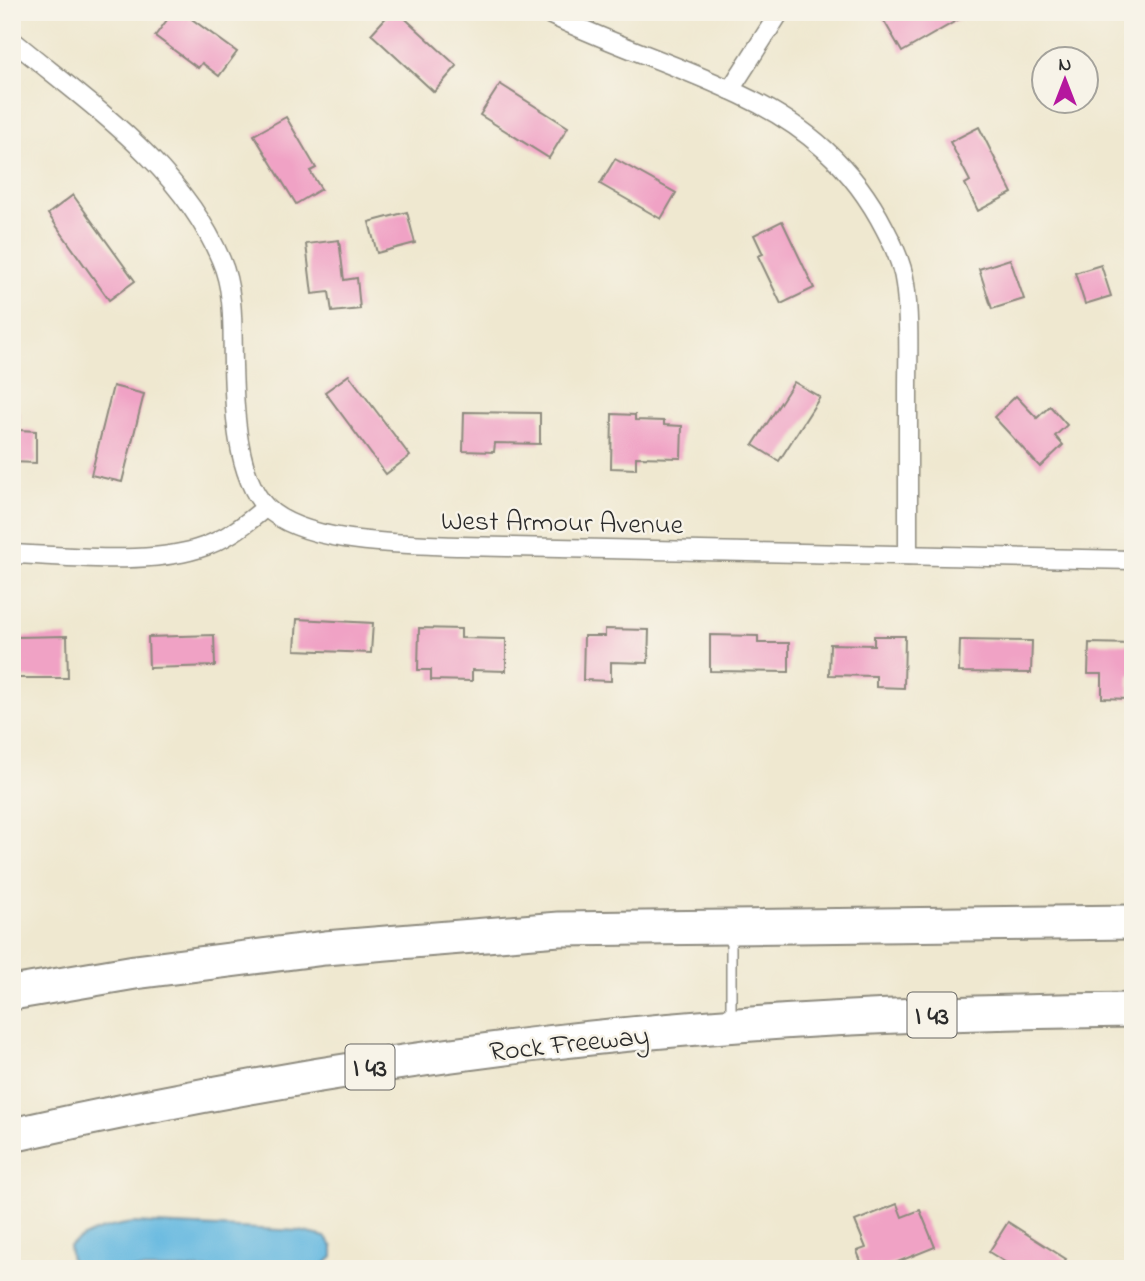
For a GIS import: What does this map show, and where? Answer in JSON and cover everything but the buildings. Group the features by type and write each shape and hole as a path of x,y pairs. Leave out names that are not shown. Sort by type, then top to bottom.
{"highway":[{"path":"12,993 135,972 326,947 559,929 1133,922"},
{"name":"Rock Freeway","path":"12,1135 167,1102 359,1068 539,1044 848,1018 1133,1010"}],"street":[{"path":"545,12 591,35 730,90 793,122 831,155 873,205 893,245 905,282 908,336 908,555"},
{"path":"730,90 780,12"},
{"path":"12,40 163,170 193,207 211,239 222,263 230,295 235,416 242,456 254,490 266,507 223,538 198,549 166,556 12,554"},
{"name":"West Armour Avenue","path":"266,507 285,521 363,541 460,546 1133,560"}],"lane":[{"path":"731,925 731,1026"}],"water":[{"path":"134,1223 300,1231 325,1237 333,1247 333,1257 319,1269 72,1269 69,1246 100,1230"}]}
